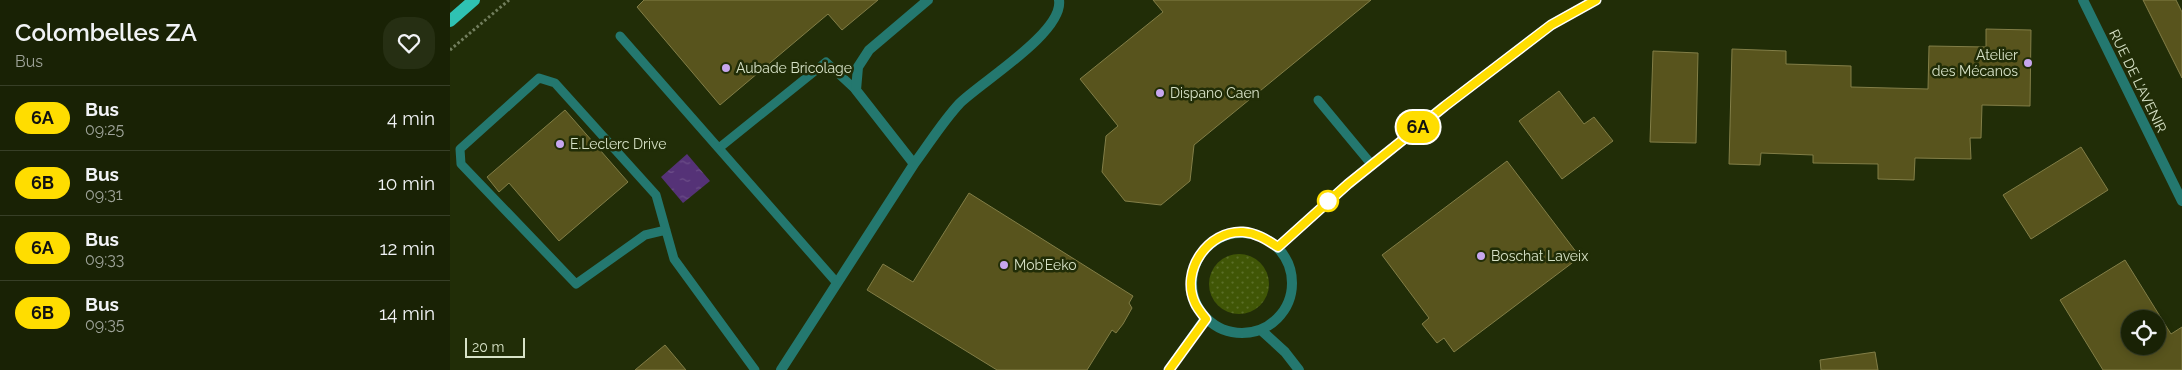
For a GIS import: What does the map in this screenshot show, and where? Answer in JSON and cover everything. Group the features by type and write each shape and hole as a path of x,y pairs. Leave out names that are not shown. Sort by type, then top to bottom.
{"main road":[{"path":"450,21 474,0"}],"street":[{"path":"914,164 856,90 858,67 869,50 928,0"},
{"path":"781,370 914,164 960,103 1039,39 1054,18 1060,3 1059,0"},
{"path":"1278,247 1372,164 1551,25 1596,0"},
{"name":"RUE DE L'AVENIR","path":"2083,0 2182,201"},
{"path":"1242,232 1261,236 1278,247 1289,264 1293,283 1289,303 1278,319 1261,330 1241,334 1222,330 1206,319 1194,302 1190,282 1194,263 1206,247 1222,236 1242,232"},
{"path":"1169,370 1206,319"},
{"path":"1261,330 1285,352 1299,370"}],"lane":[{"path":"620,36 837,283"},
{"path":"719,148 826,62 856,90"},
{"path":"666,230 645,235 576,284 461,164 460,149 539,78 555,83 656,195 666,230 674,259 755,370"},
{"path":"1318,100 1372,164"}],"path":[{"path":"450,50 509,0"}],"green space":[{"path":"1239,254 1256,259 1264,267 1269,284 1264,301 1256,309 1239,314 1222,309 1214,301 1209,284 1214,267 1222,259"}],"water":[{"path":"687,154 710,181 683,203 661,177"}],"building":[{"name":"Aubade Bricolage","path":"644,0 878,0 842,30 828,14 720,105 637,7"},
{"name":"Dispano Caen","path":"1153,0 1371,0 1194,145 1190,181 1161,205 1125,201 1102,172 1106,136 1118,126 1080,79 1163,12"},
{"path":"2143,0 2176,0 2182,12 2182,78"},
{"path":"1986,29 2031,30 2030,106 1982,105 1981,138 1970,138 1971,159 1915,158 1914,180 1878,179 1878,164 1813,163 1813,155 1761,153 1760,165 1729,164 1732,49 1786,51 1786,64 1851,66 1851,87 1928,89 1929,46 1986,47"},
{"path":"1653,51 1698,53 1696,143 1650,142"},
{"path":"1559,91 1584,124 1594,117 1613,141 1562,179 1519,121"},
{"name":"E.Leclerc Drive","path":"565,110 628,182 559,241 509,183 499,192 487,177"},
{"path":"2081,147 2108,190 2031,239 2003,195"},
{"name":"Boschat Laveix","path":"1507,161 1580,257 1454,352 1444,338 1437,343 1422,324 1429,318 1382,255"},
{"name":"Mob’Eeko","path":"969,193 1133,296 1129,303 1132,308 1123,324 1116,333 1112,330 1087,370 997,370 867,290 883,264 913,282"},
{"path":"2125,260 2156,310 2121,310 2121,355 2166,355 2166,326 2171,334 2182,327 2182,370 2103,370 2060,300"},
{"path":"665,345 686,370 635,370"},
{"path":"1875,352 1878,370 1821,370 1820,360"}],"bus line":[{"name":"6A","path":"1169,370 1206,319 1194,302 1190,282 1194,263 1206,247 1222,236 1242,232 1261,236 1278,247 1348,184 1445,106 1551,25 1596,0"}],"place":[{"name":"Atelier des Mécanos","path":"2028,63"},
{"name":"Aubade Bricolage","path":"726,68"},
{"name":"Dispano Caen","path":"1160,93"},
{"name":"E.Leclerc Drive","path":"560,144"},
{"name":"Boschat Laveix","path":"1481,256"},
{"name":"Mob’Eeko","path":"1004,265"}]}
